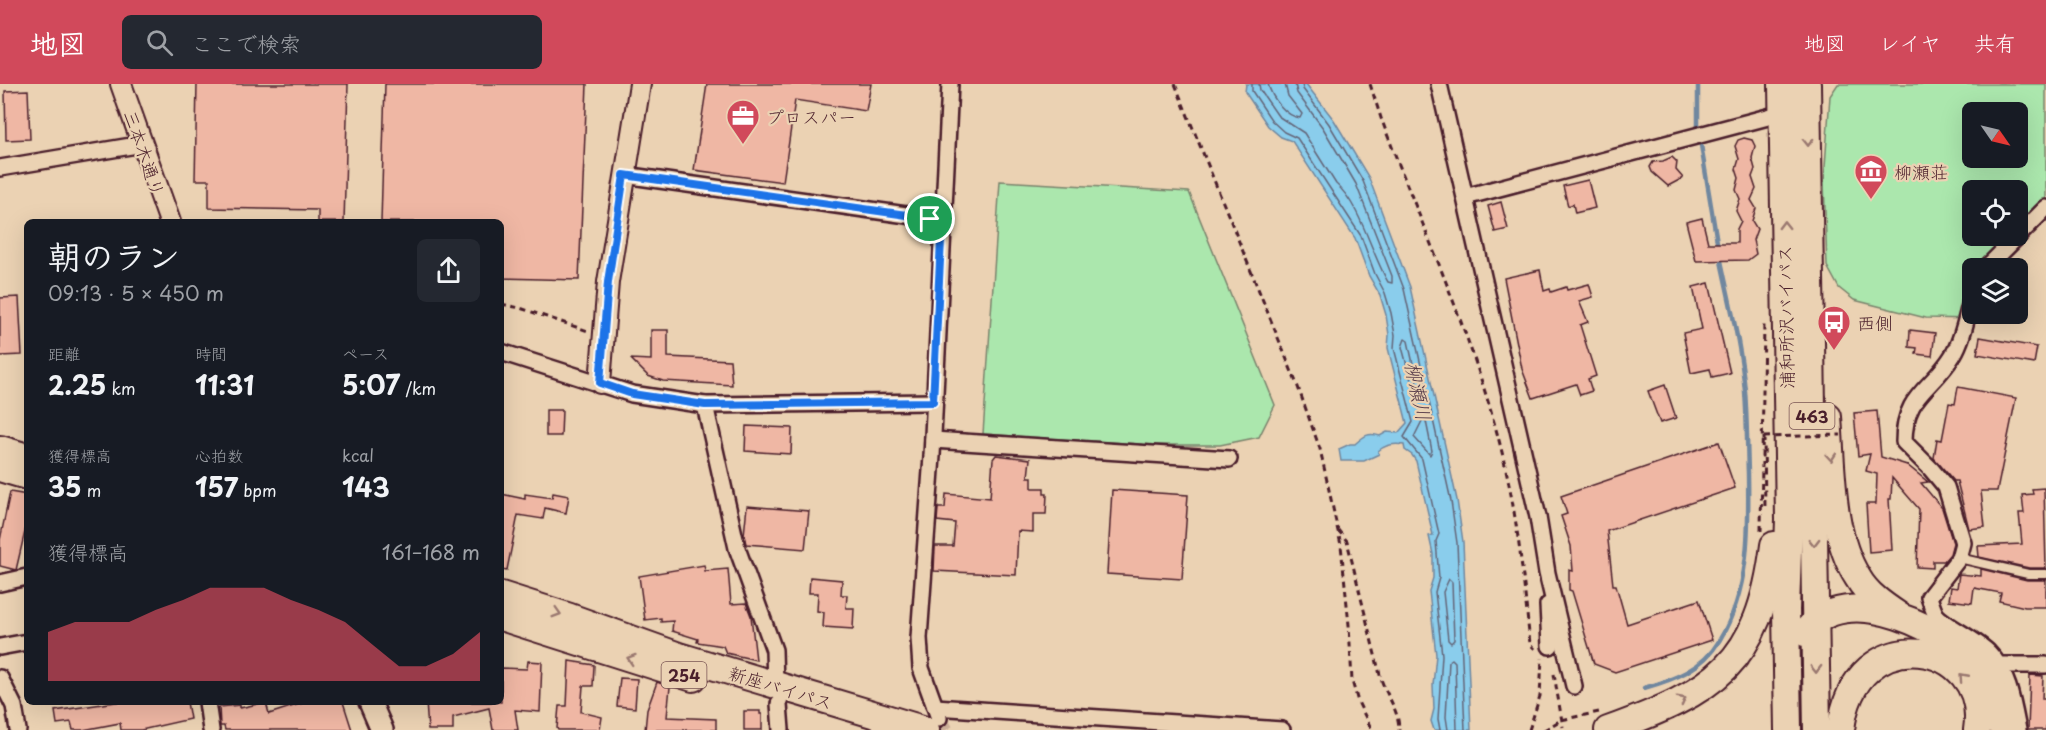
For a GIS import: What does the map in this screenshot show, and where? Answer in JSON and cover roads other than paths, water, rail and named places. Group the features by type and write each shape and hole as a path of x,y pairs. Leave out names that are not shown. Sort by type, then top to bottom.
{"highway":[{"name":"浦和所沢バイパス","path":"1782,84 1783,113 1774,322 1789,519 1786,610 1788,730"},
{"name":"浦和所沢バイパス","path":"1811,86 1808,210 1816,725"},
{"path":"1808,210 1817,279 1834,497 1848,559 1857,578 1868,592 1898,615 1942,637 1967,655 1984,673 1993,690 2003,730"},
{"path":"1772,730 1767,540 1774,322"},
{"path":"0,449 24,456"},
{"path":"0,468 24,475"},
{"path":"1605,721 1656,712 1687,698 1712,682 1734,659 1750,635 1761,611 1770,571 1767,540"},
{"name":"新座バイパス","path":"504,596 868,730"},
{"path":"1793,730 1796,655 1801,640 1816,622 1835,612 1852,608 1878,610 1898,615"},
{"name":"新座バイパス","path":"504,618 777,695 934,718"},
{"path":"1842,730 1843,715 1851,692 1863,674 1879,660 1900,653 1921,652 1940,658 1962,673 1975,692 1980,715 1977,730"}],"main road":[{"path":"371,705 382,730"}],"street":[{"name":"三本木通り","path":"121,84 169,219"},
{"path":"600,383 608,282 640,84"},
{"path":"950,84 933,402 933,440 919,638 921,668 934,718 1282,730"},
{"path":"1439,84 1574,686"},
{"path":"1465,196 1783,113"},
{"path":"0,168 143,144"},
{"path":"624,175 942,220"},
{"path":"1996,258 2046,208"},
{"path":"1964,324 1954,355 1909,408 1904,429 1904,442 1946,487 1963,543 1959,558 1929,597 1936,616 1989,653 1998,665 2012,700 2018,730"},
{"path":"504,353 632,394 705,405 933,402"},
{"path":"705,405 737,548 774,650 781,730"},
{"path":"933,440 1229,459"},
{"path":"1547,573 1550,646"},
{"path":"0,583 24,579"},
{"path":"0,647 24,643"},
{"path":"1998,665 2046,665"},
{"path":"0,678 7,708 18,730"},
{"path":"208,705 212,730"}],"lane":[{"path":"1959,558 2028,573 2046,574"}],"water":[{"name":"柳瀬川","path":"1246,84 1306,84 1334,120 1369,178 1410,287 1457,500 1463,542 1471,730 1434,730 1431,721 1434,709 1433,685 1436,655 1429,591 1433,578 1433,554 1429,536 1433,535 1416,461 1405,450 1404,445 1397,444 1384,447 1378,451 1379,454 1364,461 1341,461 1339,449 1355,444 1369,435 1398,433 1407,423 1388,348 1386,315 1380,295 1369,276 1355,238 1292,141 1281,137 1268,126 1245,92"}],"waterway":[{"path":"1698,84 1698,127 1718,248"},
{"path":"1644,688 1686,672 1705,659 1712,651 1737,601 1746,559 1748,473 1745,391 1738,340 1720,256"}],"tunnel":[{"path":"939,718 946,730"}],"place":[{"name":"プロスパー","path":"743,145"},
{"name":"柳瀬荘","path":"1871,200"},
{"name":"西側","path":"1834,351"}]}
